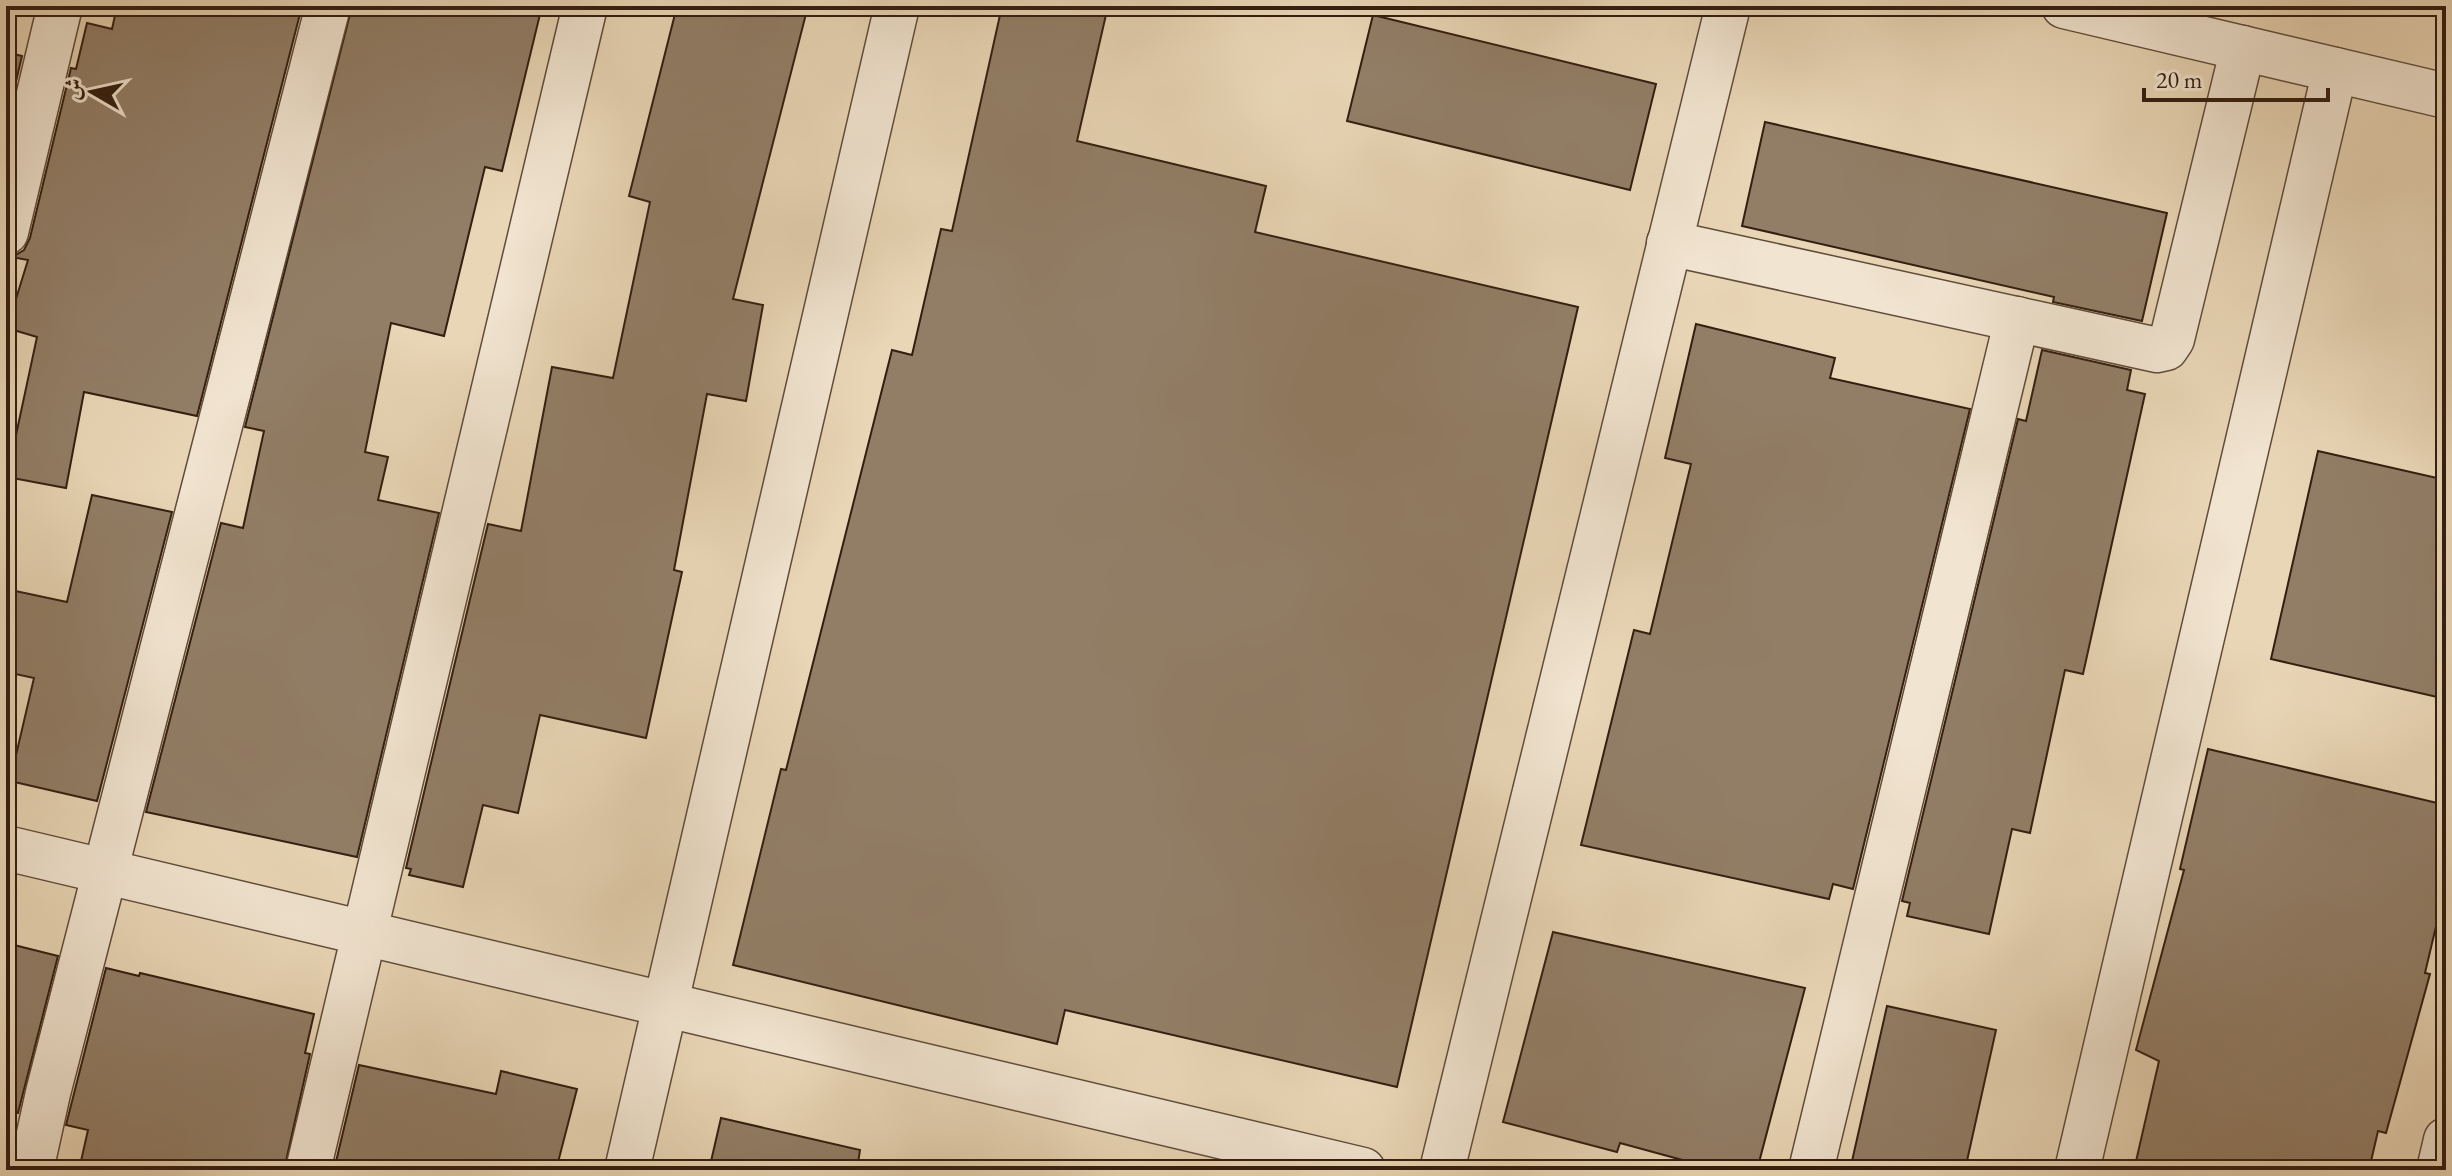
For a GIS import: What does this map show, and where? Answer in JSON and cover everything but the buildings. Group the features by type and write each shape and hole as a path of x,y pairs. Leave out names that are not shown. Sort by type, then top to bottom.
{"street":[{"path":"6,232 60,6"},
{"path":"31,1170 48,1093 328,6"},
{"path":"308,1170 585,6"},
{"path":"627,1170 897,6"},
{"path":"1442,1170 1728,6"},
{"path":"2064,6 2446,96"},
{"path":"1669,243 2157,350 2166,348 2172,339 2243,48"},
{"path":"2077,1170 2335,70"},
{"path":"1811,1170 2017,319"},
{"path":"6,848 1363,1170"},
{"path":"2439,1170 2446,1140"}]}
